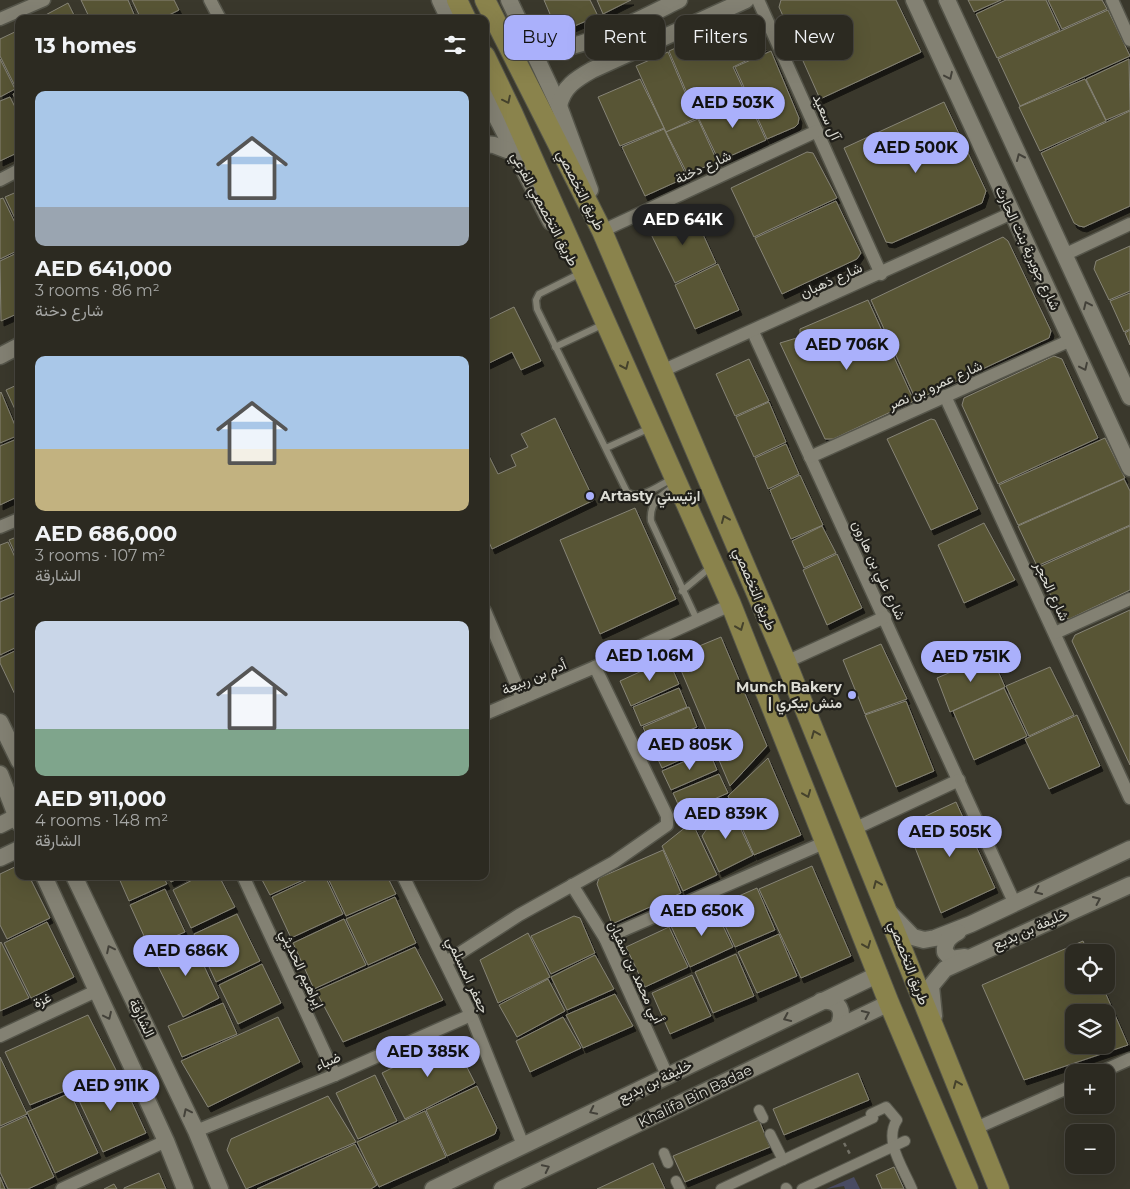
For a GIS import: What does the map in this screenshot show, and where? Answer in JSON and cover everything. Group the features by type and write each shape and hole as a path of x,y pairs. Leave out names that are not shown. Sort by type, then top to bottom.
{"main road":[{"path":"457,0 464,15"},
{"name":"طريق التخصصي","path":"485,0 602,231 786,662 980,1137 999,1189"},
{"name":"طريق التخصصي","path":"489,64 714,564 889,1003 968,1189"},
{"path":"954,1156 980,1137"}],"street":[{"path":"0,19 44,0"},
{"path":"210,0 218,15"},
{"path":"440,0 447,15"},
{"path":"510,0 517,15"},
{"path":"643,15 657,5 679,0"},
{"path":"665,36 746,0"},
{"name":"آل سعيد","path":"758,0 881,274"},
{"name":"شارع جويرية بنت الحارث","path":"914,0 1130,468"},
{"path":"948,0 1064,255 1128,389"},
{"path":"1112,0 1130,40"},
{"path":"538,60 559,106 602,231"},
{"path":"559,106 562,92 576,80 613,60"},
{"name":"طريق التخصصي الفرعي","path":"489,103 606,323"},
{"name":"شارع دخنة","path":"602,231 816,131"},
{"path":"489,144 515,153"},
{"path":"0,180 15,172"},
{"name":"شارع ذهبان","path":"662,371 753,332 1012,213"},
{"path":"1064,255 1130,224"},
{"name":"شارع علي بن هارون","path":"753,332 1014,902"},
{"name":"شارع عمرو بن نصر","path":"810,458 1071,340"},
{"path":"0,356 15,348"},
{"name":"شارع الحجر","path":"945,396 1130,798"},
{"path":"0,527 15,521"},
{"path":"1055,633 1130,599"},
{"name":"أدم بن ربيعة","path":"489,712 595,667 726,607 730,602"},
{"path":"786,662 885,617"},
{"path":"489,620 522,698"},
{"path":"446,962 519,915 614,862 667,825 667,816 595,667"},
{"path":"0,722 15,752"},
{"path":"0,774 15,815"},
{"path":"854,829 958,780"},
{"path":"0,825 15,821"},
{"path":"605,938 826,842"},
{"name":"خليفة بن بديع","path":"888,911 913,937 924,940 971,924 1014,902 1130,849"},
{"path":"0,858 15,851"},
{"path":"46,880 166,1141 185,1189"},
{"name":"الشارقة","path":"76,880 196,1131 220,1189"},
{"name":"إبراهيم الحديثي","path":"245,880 334,1075"},
{"name":"جعفر المسلمي","path":"404,880 471,1015 523,1145"},
{"name":"أبي محمد بن سفيان","path":"572,885 605,938 667,1075"},
{"name":"خليفة بن بديع","path":"938,1038 931,986 945,969 1130,885"},
{"path":"971,924 951,936 944,945 945,952 951,959 968,957 984,950"},
{"name":"خليفة بن بديع","path":"433,1189 879,974"},
{"name":"غزة","path":"0,1036 96,991"},
{"path":"821,1002 830,1000 842,1010 842,1018 838,1027"},
{"name":"Khalifa Bin Badae","path":"502,1189 889,1003"},
{"name":"ضباء","path":"196,1131 334,1075 471,1015"},
{"path":"1115,1066 1130,1060"},
{"path":"980,1137 1065,1090"},
{"path":"721,1189 840,1136 873,1118 871,1114 886,1107 897,1120 893,1127 894,1146 912,1189"},
{"path":"770,1134 779,1164"},
{"path":"802,1189 852,1160 894,1146 905,1140"},
{"path":"62,1189 166,1141"}],"lane":[{"path":"579,274 539,294 536,300 537,309 627,492 633,496 640,495 676,480"},
{"path":"556,347 606,323"},
{"path":"606,448 653,427"},
{"path":"676,480 655,501 650,510 652,521 682,591 697,620"},
{"path":"682,591 714,564"}],"path":[{"path":"840,1136 852,1160"}],"shaded area":[{"path":"854,1177 860,1189 845,1189 844,1186 826,1189"}],"building":[{"path":"81,0 128,0 134,15 88,15"},
{"path":"132,0 174,0 179,10 169,15 139,15"},
{"path":"544,0 590,0 598,15 585,15 585,22 575,26 575,15 550,15"},
{"path":"597,0 631,0 603,14"},
{"path":"781,0 896,0 921,52 820,99 803,60 853,60 853,15 783,15 779,7"},
{"path":"968,0 1001,0 974,12"},
{"path":"1006,0 1046,0 1060,30 997,58 976,14"},
{"path":"1048,0 1102,0 1107,9 1062,29"},
{"path":"68,3 74,15 46,15"},
{"path":"1108,10 1130,56 1020,106 998,59"},
{"path":"15,32 15,86 0,56 0,39"},
{"path":"675,48 675,60 747,60 733,67 747,97 698,119 669,51"},
{"path":"771,51 799,118 798,124 795,127 767,139 735,67 751,60 765,60 765,54"},
{"path":"668,52 696,118 666,132 636,66 650,60 665,60 665,53"},
{"path":"0,59 15,89 0,97"},
{"path":"1129,59 1130,110 1106,120 1086,79"},
{"path":"640,79 664,128 620,146 598,97"},
{"path":"1085,79 1106,121 1040,151 1019,107"},
{"path":"10,97 15,107 15,154 0,161 0,101"},
{"path":"747,98 766,140 719,161 699,119"},
{"path":"944,102 986,191 982,203 892,243 886,242 844,148"},
{"path":"1130,111 1130,206 1084,227 1079,226 1074,223 1041,153"},
{"path":"698,119 717,161 688,175 666,132"},
{"path":"664,129 687,177 645,196 622,147"},
{"path":"807,152 813,153 837,198 754,237 731,188"},
{"path":"15,193 15,218 5,197"},
{"path":"3,198 15,223 15,252 0,259 0,199"},
{"path":"836,201 861,253 857,259 782,294 755,238"},
{"path":"692,210 716,263 675,283 649,230"},
{"path":"1003,237 1008,241 1051,331 1049,338 916,400 871,300"},
{"path":"1130,246 1130,291 1109,300 1094,269 1096,261"},
{"path":"15,254 15,315 1,321 0,261"},
{"path":"718,264 739,310 695,329 675,285"},
{"path":"1130,293 1130,329 1124,332 1110,301"},
{"path":"868,300 914,401 833,439 825,439 780,343 800,337 800,329"},
{"path":"514,307 541,361 521,370 512,352 489,363 489,319"},
{"path":"1130,330 1130,345 1125,333"},
{"path":"1054,356 1062,359 1098,438 998,484 962,405 964,398"},
{"path":"749,359 769,401 735,416 716,374"},
{"path":"15,386 15,409 6,390"},
{"path":"0,393 15,425 15,437 0,443"},
{"path":"769,402 786,442 754,457 736,417"},
{"path":"555,418 594,500 492,549 489,542 489,456 498,474 516,466 511,455 528,447 521,434"},
{"path":"931,419 935,420 978,509 931,530 887,439"},
{"path":"1105,438 1125,478 1018,525 999,485"},
{"path":"15,440 15,498 0,505 0,446"},
{"path":"786,444 799,474 768,489 755,458"},
{"path":"800,475 823,525 791,539 770,490"},
{"path":"1124,479 1130,491 1130,525 1037,566 1018,526"},
{"path":"635,508 676,599 600,634 560,540"},
{"path":"984,523 1015,580 964,603 938,545"},
{"path":"822,526 836,553 804,568 792,541"},
{"path":"1130,526 1130,590 1069,619 1059,616 1039,567"},
{"path":"15,538 15,553 9,540"},
{"path":"8,542 15,557 15,593 0,599 0,545"},
{"path":"837,554 862,608 827,625 803,570"},
{"path":"15,596 15,648 0,655 0,602"},
{"path":"1130,610 1130,765 1072,641 1075,635"},
{"path":"721,637 767,746 730,786 675,656"},
{"path":"881,644 907,699 865,714 843,660"},
{"path":"15,651 15,695 0,663 0,658"},
{"path":"991,655 1005,687 950,712 937,678"},
{"path":"668,659 679,684 631,706 620,681"},
{"path":"1050,667 1074,715 1029,736 1006,686"},
{"path":"679,688 687,707 641,726 633,707"},
{"path":"1004,688 1027,736 974,760 953,711"},
{"path":"906,701 934,771 896,787 865,715"},
{"path":"689,707 697,727 651,746 643,727"},
{"path":"1077,715 1100,766 1049,789 1025,739"},
{"path":"699,729 707,748 662,768 653,749"},
{"path":"709,751 717,770 671,790 662,771"},
{"path":"768,758 801,835 754,855 728,796"},
{"path":"719,774 728,793 682,813 673,793"},
{"path":"727,800 753,855 719,872 702,836"},
{"path":"956,802 995,888 941,913 906,825"},
{"path":"692,822 717,875 683,891 662,846"},
{"path":"663,850 681,893 612,924 597,884 599,878"},
{"path":"812,866 851,956 801,978 759,889"},
{"path":"15,867 15,880 31,880 50,918 7,939 0,925 0,874"},
{"path":"120,880 165,880 167,884 129,901"},
{"path":"192,880 221,880 235,907 191,928 173,890"},
{"path":"262,880 303,880 270,895"},
{"path":"308,880 327,880 343,914 291,938 272,897"},
{"path":"329,880 389,880 396,894 346,916"},
{"path":"757,888 775,930 735,947 716,906"},
{"path":"165,889 185,932 149,947 130,905"},
{"path":"395,897 416,943 368,965 346,919"},
{"path":"714,907 733,947 690,967 671,926"},
{"path":"237,914 260,961 216,982 194,934"},
{"path":"574,916 580,918 595,953 551,974 531,936"},
{"path":"344,919 366,965 314,989 293,943"},
{"path":"47,922 74,977 31,998 4,943"},
{"path":"669,927 688,967 645,987 626,947"},
{"path":"528,933 550,977 498,1003 480,960"},
{"path":"779,934 797,976 757,993 738,952"},
{"path":"191,938 219,998 183,1017 153,956"},
{"path":"0,943 29,998 0,1011"},
{"path":"415,947 443,1000 343,1042 316,991"},
{"path":"1065,949 1065,994 1106,994 1110,1004 1065,1004 1065,1054 1101,1054 1072,1064 1065,1064 1065,1066 1024,1080 982,985"},
{"path":"736,954 754,996 713,1013 695,972"},
{"path":"595,955 614,989 567,1010 551,977"},
{"path":"262,964 281,1003 238,1024 219,985"},
{"path":"692,975 711,1016 670,1034 652,993"},
{"path":"548,979 565,1011 517,1037 499,1005"},
{"path":"615,994 633,1026 583,1048 566,1015"},
{"path":"223,1003 237,1034 182,1057 168,1026"},
{"path":"88,1015 116,1070 30,1105 5,1052"},
{"path":"1115,1015 1128,1045 1115,1049"},
{"path":"278,1017 300,1062 208,1107 181,1061"},
{"path":"563,1017 581,1048 530,1072 516,1041"},
{"path":"452,1038 475,1083 405,1119 382,1073"},
{"path":"0,1057 27,1114 0,1126"},
{"path":"118,1072 146,1133 103,1152 75,1092"},
{"path":"858,1073 869,1100 784,1135 773,1109"},
{"path":"375,1075 397,1121 358,1139 336,1093"},
{"path":"477,1086 497,1128 495,1134 447,1156 426,1110"},
{"path":"70,1093 98,1153 55,1173 27,1112"},
{"path":"328,1096 356,1142 246,1189 227,1150 231,1139"},
{"path":"425,1111 446,1157 379,1187 357,1142"},
{"path":"26,1116 54,1177 28,1189 8,1189 0,1172 0,1128"},
{"path":"759,1120 770,1147 685,1182 673,1156"},
{"path":"355,1144 377,1185 371,1189 257,1189"},
{"path":"653,1163 665,1189 597,1189"},
{"path":"894,1167 904,1189 882,1189 876,1175"},
{"path":"159,1173 166,1189 124,1189 124,1188"},
{"path":"0,1177 5,1189 0,1189"},
{"path":"114,1184 117,1189 104,1189"}],"place":[{"name":"Artasty ارتيستي","path":"590,496"},
{"name":"Munch Bakery | منش بيكري","path":"852,695"}]}
